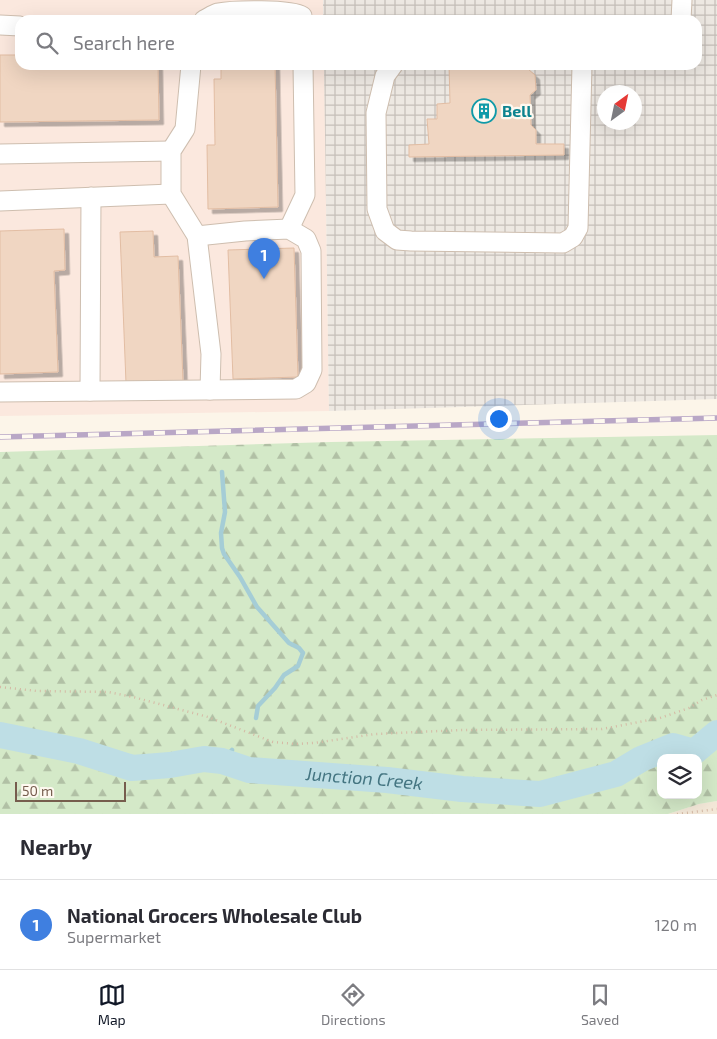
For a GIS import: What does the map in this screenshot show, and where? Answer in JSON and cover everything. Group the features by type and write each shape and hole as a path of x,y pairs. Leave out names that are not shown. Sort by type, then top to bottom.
{"lane":[{"path":"681,15 682,0"},
{"path":"213,15 217,13 268,11 297,13 300,15"},
{"path":"0,25 15,26"},
{"path":"191,70 185,129 172,151 171,194 197,236 211,354 210,390"},
{"path":"289,229 305,195 303,70"},
{"path":"389,70 385,76 376,113 378,209 385,231 397,240 411,241 563,243 573,237 578,228 582,70"},
{"path":"0,154 172,151"},
{"path":"0,201 171,194"},
{"path":"90,391 91,197"},
{"path":"0,392 296,389 306,383 312,370 311,251 306,239 289,229 197,236"}],"path":[{"path":"0,687 36,691 108,692 132,696 208,717 273,742 295,744 375,734 461,730 602,729 660,718 689,708 702,700 717,695"},
{"path":"677,814 717,809"}],"shaded area":[{"path":"0,0 323,0 323,15 15,15 15,70 324,70 329,411 0,416"},
{"path":"323,0 717,0 717,399 329,411 324,70 702,70 702,15 323,15"},
{"path":"717,801 717,814 668,814 699,804"}],"green space":[{"path":"717,435 717,801 699,804 668,814 0,814 0,452 331,442"}],"building":[{"path":"0,55 15,55 15,70 158,70 159,120 0,122"},
{"path":"221,70 275,70 278,207 208,209 207,145 215,145 214,79 221,79"},
{"name":"Bell","path":"449,70 529,70 535,75 536,90 530,95 531,125 536,130 536,144 564,144 564,155 409,157 409,145 429,144 427,119 437,119 437,104 450,103"},
{"path":"64,229 65,270 54,271 58,372 0,374 0,231"},
{"path":"153,231 154,257 178,256 183,381 126,383 120,232"},
{"path":"294,248 298,377 233,379 228,250"}],"waterway":[{"path":"222,472 225,512 221,533 224,554 257,607 289,643 299,648 303,653 298,666 284,675 258,706 256,718"},
{"name":"Junction Creek","path":"0,735 79,751 132,768 170,765 204,759 222,761 249,770 540,794 616,774 641,759 673,746 694,752 717,733"},
{"path":"222,761 232,750"}],"railway":[{"path":"0,437 717,418"}],"place":[{"name":"Bell","path":"484,111"},
{"name":"National Grocers Wholesale Club","path":"264,279"}]}
